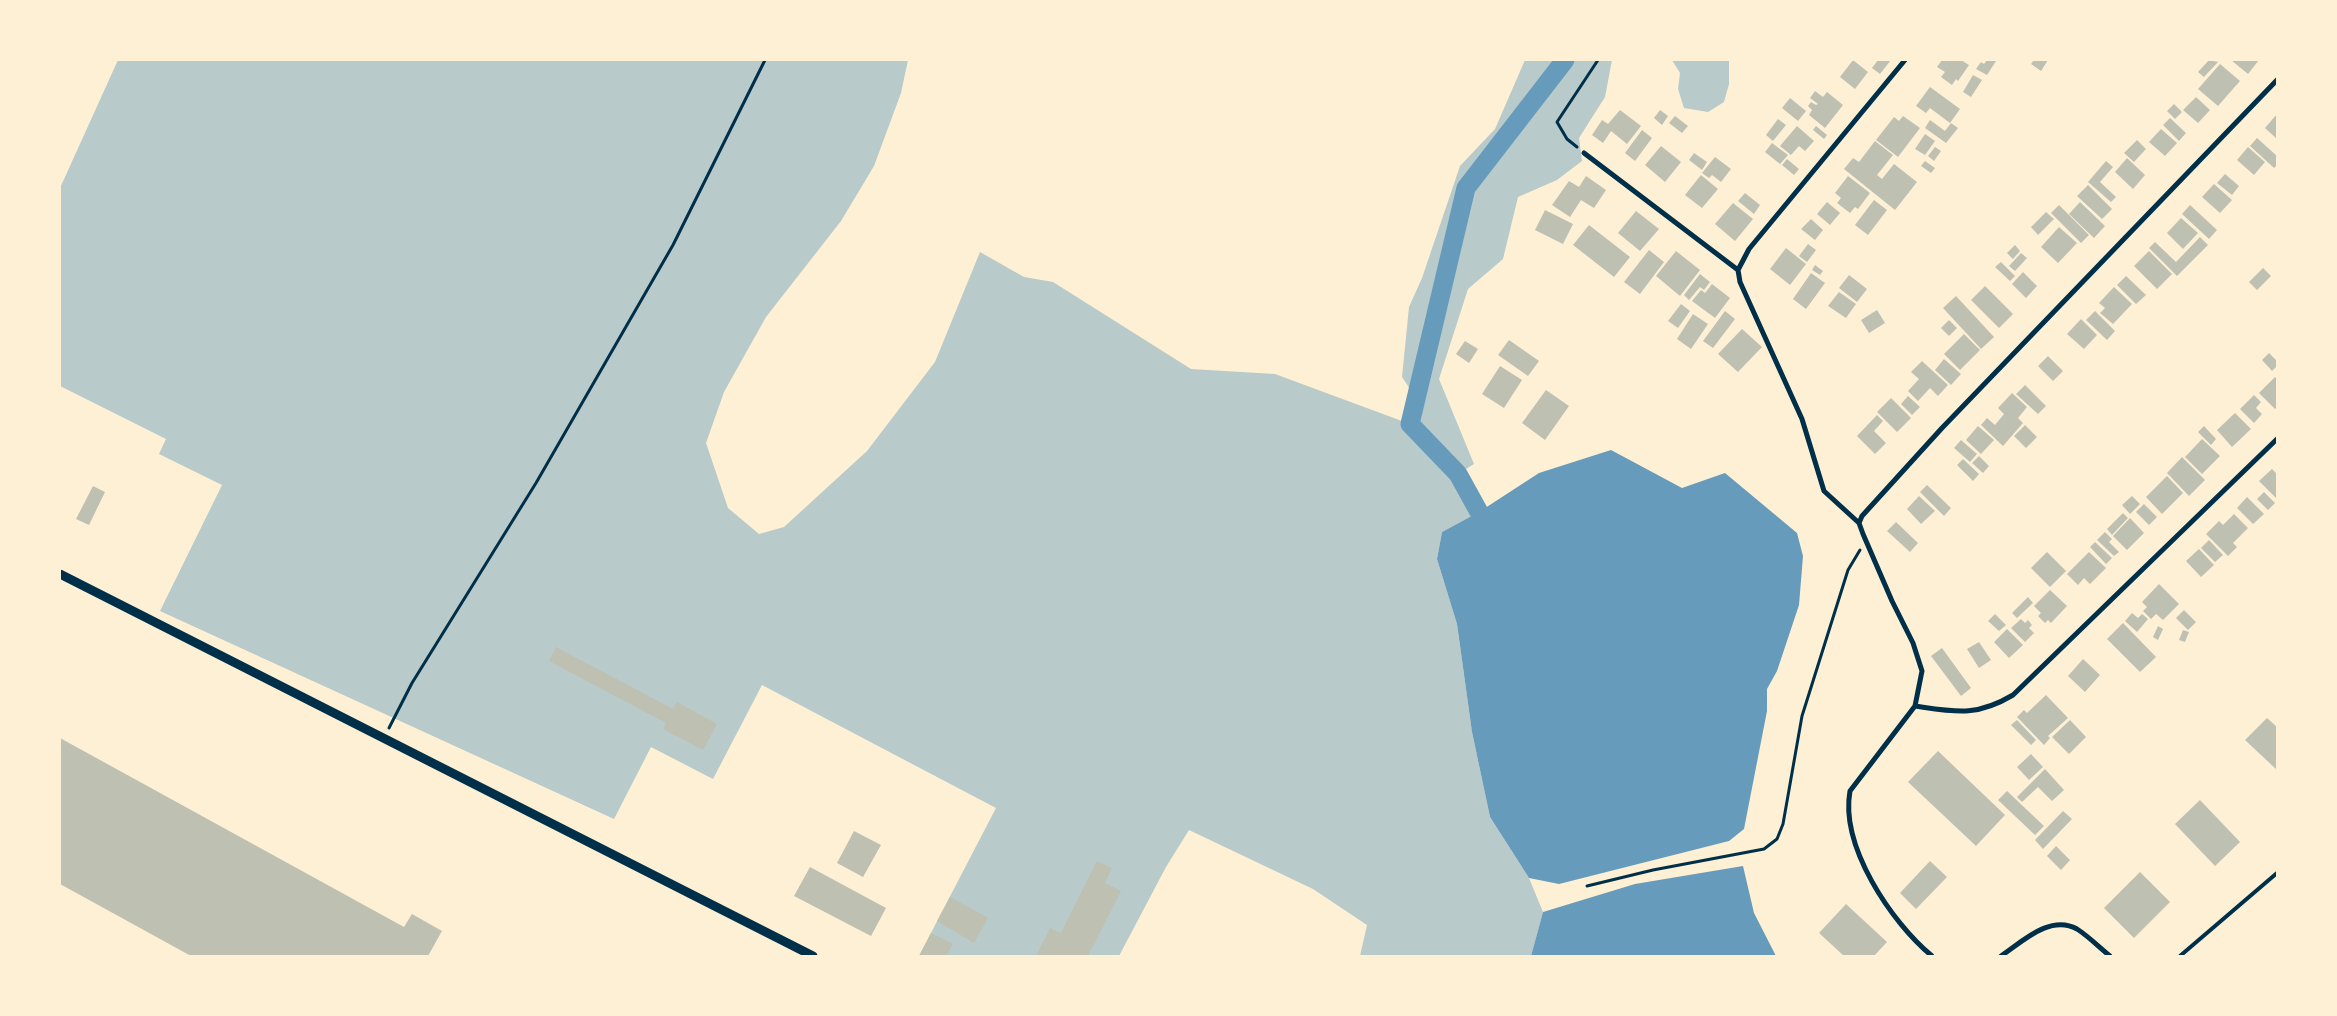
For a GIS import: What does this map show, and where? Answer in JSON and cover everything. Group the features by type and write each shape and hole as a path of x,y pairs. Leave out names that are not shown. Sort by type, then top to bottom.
{"street":[{"path":"1905,60 1750,249 1738,270 1740,282 1802,419 1824,491 1859,524 1892,601 1914,643 1922,671 1915,706 1850,791 1847,806 1857,849 1883,902 1901,926 1932,956"},
{"path":"1859,524 1867,508 1942,428 2277,80"},
{"path":"1584,153 1738,270"},
{"path":"1915,706 1966,712 1994,706 2013,695 2277,439"},
{"path":"60,574 813,956"},
{"path":"2001,956 2039,929 2065,925 2076,929 2110,956"}],"lane":[{"path":"2180,956 2277,873"}],"path":[{"path":"384,739 412,683 536,483 673,245 765,60"},
{"path":"1584,153 1567,139 1557,122 1598,60"},
{"path":"1587,886 1653,870 1764,849 1777,839 1786,810 1802,716 1848,570 1866,540"}],"shaded area":[{"path":"118,60 908,60 901,93 874,166 841,221 766,317 724,392 706,443 728,508 759,534 784,527 867,451 935,362 980,252 1024,277 1053,282 1191,369 1275,374 1410,424 1410,389 1402,377 1409,307 1422,278 1460,166 1495,129 1525,60 1612,60 1605,97 1579,138 1582,161 1557,180 1518,197 1503,259 1468,289 1439,379 1474,464 1458,474 1479,512 1442,532 1437,559 1457,624 1472,732 1490,817 1529,878 1543,912 1531,956 1360,956 1367,925 1313,889 1189,830 1166,867 1119,956 919,956 996,808 762,685 713,779 651,747 614,819 160,611 222,485 159,454 166,439 60,386 60,188"},
{"path":"1672,60 1729,60 1729,84 1724,102 1708,112 1684,108 1678,89 1680,73"}],"water":[{"path":"1611,450 1682,488 1725,473 1797,533 1803,556 1799,605 1777,671 1767,689 1767,711 1744,829 1729,841 1559,884 1529,878 1490,817 1472,732 1457,624 1437,559 1442,532 1479,512 1539,473"},
{"path":"1743,866 1754,913 1776,956 1531,956 1543,912 1635,884"}],"building":[{"path":"1853,60 1868,72 1855,89 1840,77"},
{"path":"1878,60 1891,60 1880,74 1872,68"},
{"path":"1942,60 1961,60 1969,65 1958,81 1956,79 1952,85 1941,77 1945,72 1937,67"},
{"path":"1987,60 1996,61 1987,75 1976,69 1981,62 1984,64"},
{"path":"2034,60 2048,60 2041,71 2031,64"},
{"path":"2209,60 2218,62 2204,77 2198,72"},
{"path":"2231,60 2259,60 2248,74"},
{"path":"2220,64 2240,81 2218,106 2198,89"},
{"path":"1973,75 1982,80 1971,97 1963,92"},
{"path":"1930,87 1960,109 1950,123 1930,108 1926,113 1916,106"},
{"path":"1815,91 1823,97 1827,92 1843,105 1825,128 1809,115 1812,110 1808,106 1811,102 1816,105 1818,104 1810,98"},
{"path":"2196,97 2210,110 2198,123 2183,110"},
{"path":"1790,98 1806,111 1798,121 1782,108"},
{"path":"2174,104 2182,112 2175,119 2167,111"},
{"path":"1620,110 1641,126 1627,144 1611,131 1603,143 1592,135 1602,120 1608,124"},
{"path":"1660,110 1668,116 1662,125 1654,118"},
{"path":"2277,114 2277,139 2265,128"},
{"path":"1675,116 1688,126 1682,133 1669,123"},
{"path":"1903,116 1920,128 1898,157 1876,140 1894,117 1899,121"},
{"path":"2170,118 2186,133 2179,141 2163,125"},
{"path":"1778,119 1786,125 1773,141 1766,135"},
{"path":"1930,120 1945,131 1951,123 1958,128 1946,143 1925,128"},
{"path":"1797,126 1814,141 1805,151 1799,146 1791,155 1780,146"},
{"path":"1816,126 1827,135 1824,139 1813,130"},
{"path":"2161,129 2177,143 2165,156 2149,142"},
{"path":"1642,130 1652,138 1635,161 1625,153"},
{"path":"1925,134 1935,141 1925,155 1915,149"},
{"path":"2257,138 2277,156 2277,165 2274,168 2250,146"},
{"path":"2137,140 2146,149 2134,162 2124,153"},
{"path":"1875,141 1893,155 1877,175 1882,179 1894,164 1917,182 1895,210 1844,169 1853,158 1859,162"},
{"path":"1772,143 1788,155 1780,164 1765,152"},
{"path":"1661,146 1681,162 1665,182 1645,165"},
{"path":"1935,147 1941,151 1934,161 1928,156"},
{"path":"2248,147 2265,162 2254,175 2237,160"},
{"path":"1694,153 1707,162 1702,170 1689,160"},
{"path":"1715,157 1731,169 1721,182 1712,175 1709,178 1702,173"},
{"path":"2127,158 2145,175 2133,189 2115,172"},
{"path":"1787,159 1799,169 1794,175 1782,165"},
{"path":"1925,161 1935,168 1931,173 1921,166"},
{"path":"2106,161 2113,167 2100,182 2116,197 2111,202 2088,182"},
{"path":"2225,174 2239,186 2232,195 2217,183"},
{"path":"1701,175 1718,189 1702,208 1685,195"},
{"path":"1586,176 1606,190 1594,208 1581,200 1570,217 1552,205 1569,181 1579,187"},
{"path":"1848,176 1870,193 1858,209 1855,207 1850,213 1837,203 1841,198 1835,193"},
{"path":"2214,184 2232,200 2220,213 2202,197"},
{"path":"2088,185 2112,209 2102,219 2077,196"},
{"path":"1745,193 1760,205 1754,214 1738,201"},
{"path":"1874,200 1887,210 1868,235 1855,225"},
{"path":"1827,202 1840,213 1830,225 1817,214"},
{"path":"2080,202 2105,226 2094,238 2069,214"},
{"path":"1733,203 1753,219 1735,241 1715,224"},
{"path":"2059,205 2089,235 2081,243 2051,213"},
{"path":"2190,205 2217,230 2209,239 2182,214"},
{"path":"1545,210 1573,224 1563,244 1535,230"},
{"path":"1636,211 1659,229 1640,251 1618,233"},
{"path":"2046,212 2054,219 2038,235 2031,227"},
{"path":"2181,218 2198,233 2183,249 2167,233"},
{"path":"1811,219 1823,230 1815,240 1801,229"},
{"path":"1589,225 1630,257 1614,277 1573,245"},
{"path":"2059,227 2077,243 2058,263 2041,247"},
{"path":"2200,237 2208,245 2177,276 2149,248 2155,242 2176,262"},
{"path":"1808,244 1816,250 1807,262 1799,256"},
{"path":"2015,245 2020,251 2013,259 2007,253"},
{"path":"1786,248 1806,264 1790,285 1770,269"},
{"path":"1649,250 1664,262 1640,294 1624,282"},
{"path":"1676,251 1700,270 1680,296 1656,276"},
{"path":"2149,251 2172,274 2157,289 2134,266"},
{"path":"2021,253 2027,258 2015,271 2009,266"},
{"path":"2001,262 2015,276 2010,281 1995,267"},
{"path":"1815,265 1823,271 1820,275 1812,270"},
{"path":"2263,268 2271,276 2257,290 2249,282"},
{"path":"2023,272 2037,286 2026,298 2012,284"},
{"path":"1811,273 1825,283 1806,309 1793,299"},
{"path":"1700,274 1710,282 1704,290 1700,287 1689,300 1684,295"},
{"path":"1849,275 1867,289 1857,302 1839,288"},
{"path":"2126,276 2146,295 2136,304 2117,285"},
{"path":"1712,284 1730,298 1715,318 1692,301 1701,290 1705,293"},
{"path":"1985,286 2013,314 1999,328 1971,300"},
{"path":"2114,287 2132,304 2113,324 2100,313 2105,308 2099,303"},
{"path":"1839,292 1856,304 1846,318 1828,306"},
{"path":"1956,296 1994,337 1981,349 1943,308"},
{"path":"1681,304 1690,311 1678,328 1668,321"},
{"path":"1877,310 1885,323 1869,333 1861,320"},
{"path":"1725,311 1735,319 1713,348 1703,341"},
{"path":"2095,311 2115,331 2107,340 2086,320"},
{"path":"1693,314 1708,324 1691,349 1677,339"},
{"path":"2081,319 2097,335 2084,349 2067,334"},
{"path":"1949,320 1957,328 1949,336 1941,328"},
{"path":"1742,329 1762,347 1738,372 1718,354"},
{"path":"1964,334 1980,350 1960,370 1944,354"},
{"path":"1509,340 1539,361 1528,376 1498,355"},
{"path":"1465,341 1478,349 1469,363 1456,354"},
{"path":"2269,353 2277,361 2277,366 2272,371 2262,360"},
{"path":"2048,356 2063,371 2053,381 2038,366"},
{"path":"1944,359 1961,374 1951,385 1935,370"},
{"path":"1922,361 1948,385 1938,396 1930,388 1918,401 1908,391 1919,379 1911,372"},
{"path":"1500,366 1522,380 1504,408 1482,394"},
{"path":"2275,377 2277,379 2277,407 2275,409 2259,393"},
{"path":"2025,385 2046,406 2038,414 2016,394"},
{"path":"1546,390 1569,406 1545,440 1522,423"},
{"path":"2012,393 2027,407 2018,418 2023,423 2003,446 1981,425 1987,418 1995,425 2004,414 1998,408"},
{"path":"2254,395 2261,402 2256,408 2262,414 2254,423 2240,409"},
{"path":"1908,396 1920,407 1912,415 1901,404"},
{"path":"1891,398 1911,418 1897,432 1877,412"},
{"path":"2235,413 2251,429 2232,447 2217,430"},
{"path":"1877,415 1883,421 1874,431 1886,443 1875,454 1857,436"},
{"path":"2025,425 2037,437 2026,448 2014,436"},
{"path":"1978,426 1994,440 1981,454 1966,440"},
{"path":"2204,426 2216,439 2211,445 2198,432"},
{"path":"2202,439 2220,456 2202,474 2185,457"},
{"path":"1961,440 1977,454 1970,462 1954,448"},
{"path":"1979,456 1989,466 1983,473 1972,463"},
{"path":"2182,457 2205,480 2189,496 2167,473"},
{"path":"1963,459 1979,474 1973,481 1957,465"},
{"path":"2272,469 2277,474 2277,499 2259,481"},
{"path":"2167,476 2183,493 2162,514 2146,497"},
{"path":"1927,485 1951,508 1944,516 1920,492"},
{"path":"93,486 105,492 89,525 76,519"},
{"path":"2264,492 2275,503 2268,510 2257,499"},
{"path":"1919,496 1935,511 1921,524 1907,509"},
{"path":"2132,496 2140,504 2130,514 2122,505"},
{"path":"2247,497 2264,514 2253,524 2237,508"},
{"path":"2144,504 2157,517 2149,525 2136,512"},
{"path":"2123,513 2128,518 2112,535 2107,529"},
{"path":"2234,514 2248,528 2233,543 2237,547 2228,556 2206,534 2219,521 2223,525"},
{"path":"2130,518 2144,533 2127,550 2113,536"},
{"path":"1896,522 1918,543 1910,552 1887,531"},
{"path":"2105,532 2112,539 2109,542 2119,552 2114,556 2097,540"},
{"path":"2209,540 2223,555 2215,562 2201,548"},
{"path":"2095,542 2112,558 2106,564 2090,547"},
{"path":"2199,549 2214,565 2201,577 2186,561"},
{"path":"2047,552 2066,571 2050,587 2031,568"},
{"path":"2089,552 2106,568 2090,584 2084,578 2078,585 2067,574"},
{"path":"2159,584 2179,604 2163,620 2156,614 2151,619 2143,611 2147,607 2142,602"},
{"path":"2050,590 2067,606 2051,623 2048,620 2045,623 2038,616 2041,613 2034,606"},
{"path":"2028,597 2033,603 2017,618 2012,613"},
{"path":"2184,610 2196,622 2188,630 2176,618"},
{"path":"2132,613 2138,618 2142,614 2148,619 2137,632 2125,621"},
{"path":"1995,614 2006,625 1999,631 1988,621"},
{"path":"2021,619 2025,623 2028,620 2032,625 2029,628 2034,633 2025,642 2011,628"},
{"path":"2123,623 2156,657 2140,672 2107,639"},
{"path":"2158,626 2163,629 2158,640 2153,637"},
{"path":"2007,629 2023,645 2009,658 1994,642"},
{"path":"2183,630 2189,632 2185,642 2179,640"},
{"path":"1979,642 1991,660 1979,668 1967,649"},
{"path":"556,647 673,709 677,702 717,724 703,750 663,729 666,723 549,661"},
{"path":"1942,648 1971,688 1961,696 1931,656"},
{"path":"2083,659 2100,675 2085,692 2068,676"},
{"path":"2046,695 2068,718 2048,736 2050,738 2044,745 2017,717 2024,710 2027,713"},
{"path":"2267,718 2277,727 2277,770 2245,740"},
{"path":"2017,720 2036,740 2031,745 2011,725"},
{"path":"2070,720 2086,737 2069,754 2052,737"},
{"path":"60,738 404,927 412,914 442,931 428,956 191,956 60,884"},
{"path":"1938,751 2005,815 1976,846 1908,782"},
{"path":"2031,754 2043,767 2029,780 2017,767"},
{"path":"2045,769 2064,790 2052,801 2038,787 2022,802 2017,797"},
{"path":"2007,791 2044,826 2035,835 1998,800"},
{"path":"2200,800 2240,842 2215,866 2175,824"},
{"path":"2063,811 2072,819 2043,849 2035,840"},
{"path":"854,831 881,845 863,877 837,863"},
{"path":"2056,846 2070,860 2061,870 2047,856"},
{"path":"1097,861 1112,868 1105,883 1121,891 1088,956 1036,956 1050,928 1061,933"},
{"path":"1930,861 1947,877 1916,909 1900,893"},
{"path":"810,867 886,908 871,936 794,896"},
{"path":"2140,872 2170,902 2134,938 2104,908"},
{"path":"950,897 988,918 974,943 937,921"},
{"path":"1846,904 1887,942 1874,956 1844,956 1819,933"},
{"path":"931,933 953,944 946,956 919,956"}],"waterway":[{"path":"1479,512 1458,474 1410,424 1466,188 1565,60"}]}
